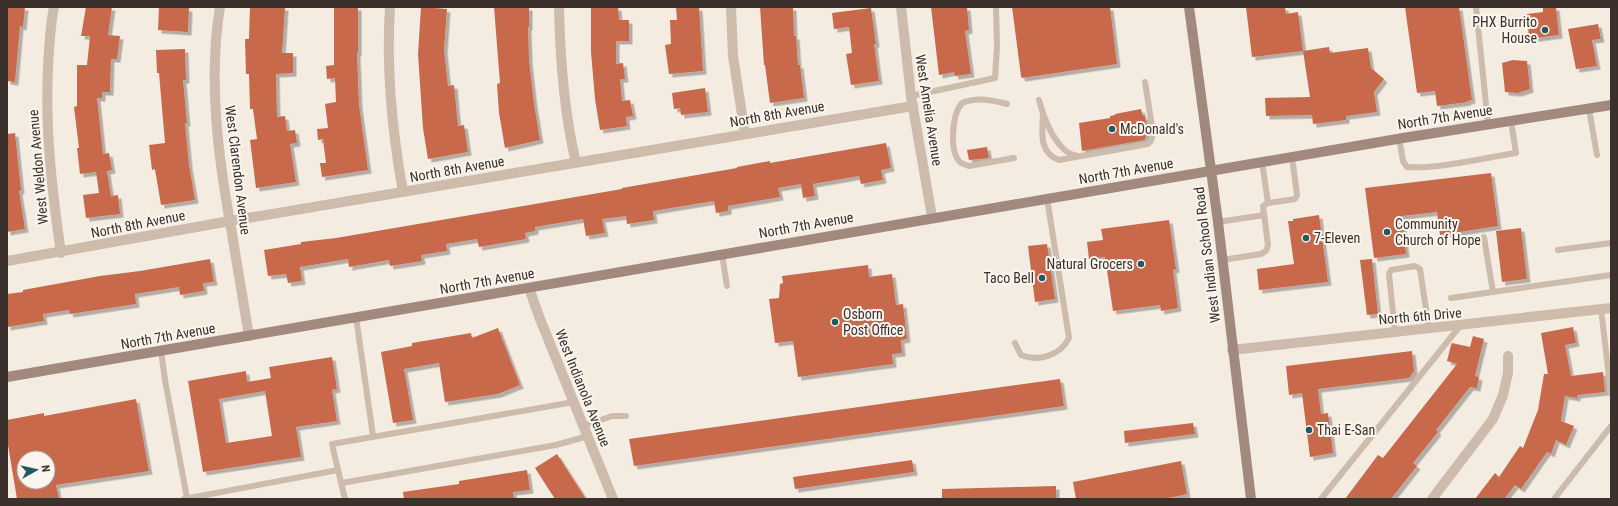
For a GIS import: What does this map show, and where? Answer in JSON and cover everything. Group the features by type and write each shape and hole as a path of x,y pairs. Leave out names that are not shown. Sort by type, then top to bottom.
{"main road":[{"name":"West Indian School Road","path":"1189,7 1218,222 1250,499"},
{"name":"North 7th Avenue","path":"7,376 249,336 1292,156 1611,105"}],"street":[{"name":"West Weldon Avenue","path":"54,7 49,49 46,126 52,194 61,253"},
{"name":"West Clarendon Avenue","path":"220,7 215,63 215,105 220,162 249,336"},
{"path":"390,7 388,47 393,130 403,192"},
{"path":"560,7 562,81 571,143 576,163"},
{"path":"731,7 733,56 745,134"},
{"name":"West Amelia Avenue","path":"901,7 912,101 932,218"},
{"name":"North 8th Avenue","path":"7,262 230,221 745,134 912,101"},
{"name":"West Indianola Avenue","path":"529,288 540,319 613,499"},
{"name":"North 6th Drive","path":"1232,350 1606,309"},
{"path":"1432,499 1493,419 1505,388 1508,373 1508,356"}],"lane":[{"path":"912,101 995,78 997,47 996,7"},
{"path":"1476,7 1488,124"},
{"path":"1043,115 1042,132 1047,154 1059,160 1148,144 1151,141 1153,127 1145,82"},
{"path":"1007,104 992,100 976,99 962,103 956,113 954,122 954,143 959,161 964,165 969,166 1014,158"},
{"path":"1039,100 1043,115 1054,135 1066,151 1079,156"},
{"path":"1589,109 1596,155"},
{"path":"1399,138 1403,161 1407,167 1418,168 1516,153 1511,121"},
{"path":"1222,260 1261,254 1266,251 1268,245 1264,206 1268,202 1295,199 1297,195 1292,156"},
{"path":"1262,162 1268,202"},
{"path":"1015,343 1020,355 1031,358 1058,352 1062,349 1069,338 1047,198"},
{"path":"1218,222 1264,215"},
{"path":"1484,237 1493,292"},
{"path":"1558,250 1611,243"},
{"path":"722,254 727,286"},
{"path":"1395,332 1389,274 1391,270 1416,266 1420,269 1429,329"},
{"path":"1451,298 1611,276"},
{"path":"1606,309 1611,394"},
{"path":"356,317 373,436"},
{"path":"1321,499 1460,326"},
{"path":"161,351 186,499 338,470"},
{"path":"345,499 332,444 574,402"},
{"path":"342,483 556,445 586,431 612,416 626,416"},
{"path":"1554,499 1611,426"}],"building":[{"path":"7,7 25,7 23,27 20,26 15,82 7,81"},
{"path":"86,7 112,7 108,35 120,36 117,59 111,59 110,92 102,92 102,98 97,98 103,154 109,153 112,170 107,171 111,196 118,195 120,214 86,218 83,195 99,193 96,172 80,174 77,148 79,148 74,107 77,106 77,65 87,65 90,36 81,36"},
{"path":"159,7 189,8 188,32 158,30"},
{"path":"250,7 285,7 282,53 293,53 293,73 276,74 277,117 285,116 287,131 295,130 297,143 290,144 296,182 256,188 250,140 257,139 253,109 250,109 249,74 246,74 245,39 249,39"},
{"path":"334,7 358,7 357,53 359,105 368,170 322,177 320,163 326,163 323,139 318,140 317,129 328,128 325,104 336,102 335,78 327,79 326,66 334,65"},
{"path":"421,7 447,9 444,50 448,86 454,85 458,126 464,125 468,152 428,159 423,128 418,54"},
{"path":"494,7 529,7 529,60 540,140 505,148 499,113 497,84 500,83"},
{"path":"591,7 618,7 619,20 629,20 629,41 616,41 616,64 623,63 625,79 620,79 622,101 630,100 633,116 626,117 627,126 600,130 595,99 591,52"},
{"path":"676,7 699,7 703,71 669,74 665,45 671,44 670,20 677,20"},
{"path":"760,7 793,7 794,36 796,36 798,65 800,65 804,98 770,103 764,65"},
{"path":"931,7 967,7 969,30 965,31 971,74 955,76 954,72 939,75"},
{"path":"1012,7 1110,7 1117,64 1022,78"},
{"path":"1246,7 1285,7 1286,14 1298,12 1303,51 1252,57"},
{"path":"1405,7 1459,7 1472,100 1467,101 1468,102 1437,106 1435,91 1417,93"},
{"path":"1543,7 1556,7 1559,35 1529,39 1527,14 1543,12"},
{"path":"871,8 879,81 851,85 846,54 852,53 849,27 834,29 832,13"},
{"path":"1598,24 1601,39 1592,40 1597,66 1576,69 1568,29"},
{"path":"1329,47 1330,53 1368,48 1371,68 1384,79 1374,92 1377,112 1346,116 1346,120 1313,124 1312,115 1266,116 1265,98 1310,97 1303,51"},
{"path":"185,49 186,80 183,80 187,123 185,123 189,165 195,200 161,205 155,169 152,170 149,145 165,143 159,73 157,73 156,50"},
{"path":"1513,60 1527,61 1530,89 1518,93 1505,92 1502,63"},
{"path":"705,88 708,112 681,115 680,108 674,109 672,93"},
{"name":"McDonald's","path":"1141,109 1143,116 1145,116 1148,135 1146,136 1145,140 1082,151 1079,123 1110,118 1110,116 1115,114"},
{"path":"15,133 21,190 19,191 25,229 7,232 7,134"},
{"path":"886,143 891,168 881,170 883,180 861,184 859,176 813,184 815,196 803,198 801,184 778,188 780,197 728,206 728,211 716,213 714,201 653,211 654,220 627,224 626,216 602,219 605,233 586,236 583,219 535,227 535,231 525,233 526,239 479,247 477,239 446,244 447,251 421,255 422,261 390,266 389,260 349,267 348,259 300,267 302,281 288,283 286,274 268,276 264,250 301,244 301,242 336,238 622,189 770,161 770,163"},
{"path":"987,147 989,158 969,160 967,150"},
{"path":"1491,173 1498,226 1440,235 1437,212 1402,216 1406,254 1374,258 1365,188"},
{"path":"1319,215 1328,282 1259,290 1257,269 1294,264 1288,221"},
{"name":"Natural Grocers","path":"1169,220 1176,269 1173,270 1178,308 1161,311 1160,305 1113,311 1105,257 1089,259 1087,242 1103,240 1101,229"},
{"path":"1521,228 1527,279 1502,282 1496,231"},
{"name":"Taco Bell","path":"1047,244 1055,299 1035,302 1028,246"},
{"path":"210,259 214,282 203,283 204,291 180,295 179,287 135,294 136,304 70,314 69,310 43,314 44,321 7,327 7,294 100,276"},
{"path":"1372,259 1378,314 1367,315 1360,260"},
{"name":"Osborn Post Office","path":"868,265 869,277 892,274 896,305 903,304 907,339 901,340 902,353 892,354 893,364 798,377 793,341 775,343 769,299 779,298 780,284 783,283 782,276"},
{"path":"1573,327 1576,343 1565,345 1571,376 1603,372 1605,392 1577,395 1577,398 1565,396 1561,421 1574,426 1566,445 1556,440 1551,454 1547,452 1521,489 1515,485 1504,499 1475,499 1495,473 1499,477 1520,446 1523,448 1538,410 1544,374 1548,374 1541,333"},
{"path":"498,328 520,385 498,394 445,402 439,363 404,369 413,420 393,423 381,352 412,346 412,343 471,333 472,338"},
{"path":"1473,336 1484,339 1475,376 1479,377 1477,388 1470,387 1436,430 1438,432 1413,463 1417,466 1391,499 1345,499 1378,455 1383,458 1457,364 1447,361 1452,343 1470,347"},
{"path":"1412,351 1414,371 1409,378 1318,389 1321,414 1328,413 1333,453 1310,457 1302,393 1289,395 1286,366"},
{"path":"332,357 337,389 332,390 337,421 296,427 301,457 203,472 188,381 246,371 247,382 271,378 269,367","holes":["265,391 272,436 226,443 219,399"]},
{"path":"1060,379 1064,406 634,466 629,439"},
{"path":"136,399 149,471 56,485 59,499 17,499 7,439 7,420 44,413 44,416"},
{"path":"1193,423 1195,434 1125,443 1124,431"},
{"path":"557,454 586,499 555,499 535,468"},
{"path":"912,460 914,472 795,489 793,477"},
{"path":"1181,461 1187,494 1164,499 1076,499 1073,482"},
{"path":"527,470 530,490 513,492 514,499 404,499 403,492 459,484 459,481"},
{"path":"1056,486 1056,499 942,499 942,489"}],"place":[{"name":"PHX Burrito House","path":"1545,30"},
{"name":"McDonald's","path":"1112,129"},
{"name":"Community Church of Hope","path":"1387,232"},
{"name":"7-Eleven","path":"1306,238"},
{"name":"Natural Grocers","path":"1141,264"},
{"name":"Taco Bell","path":"1042,278"},
{"name":"Osborn Post Office","path":"835,322"},
{"name":"Thai E-San","path":"1309,430"}]}
